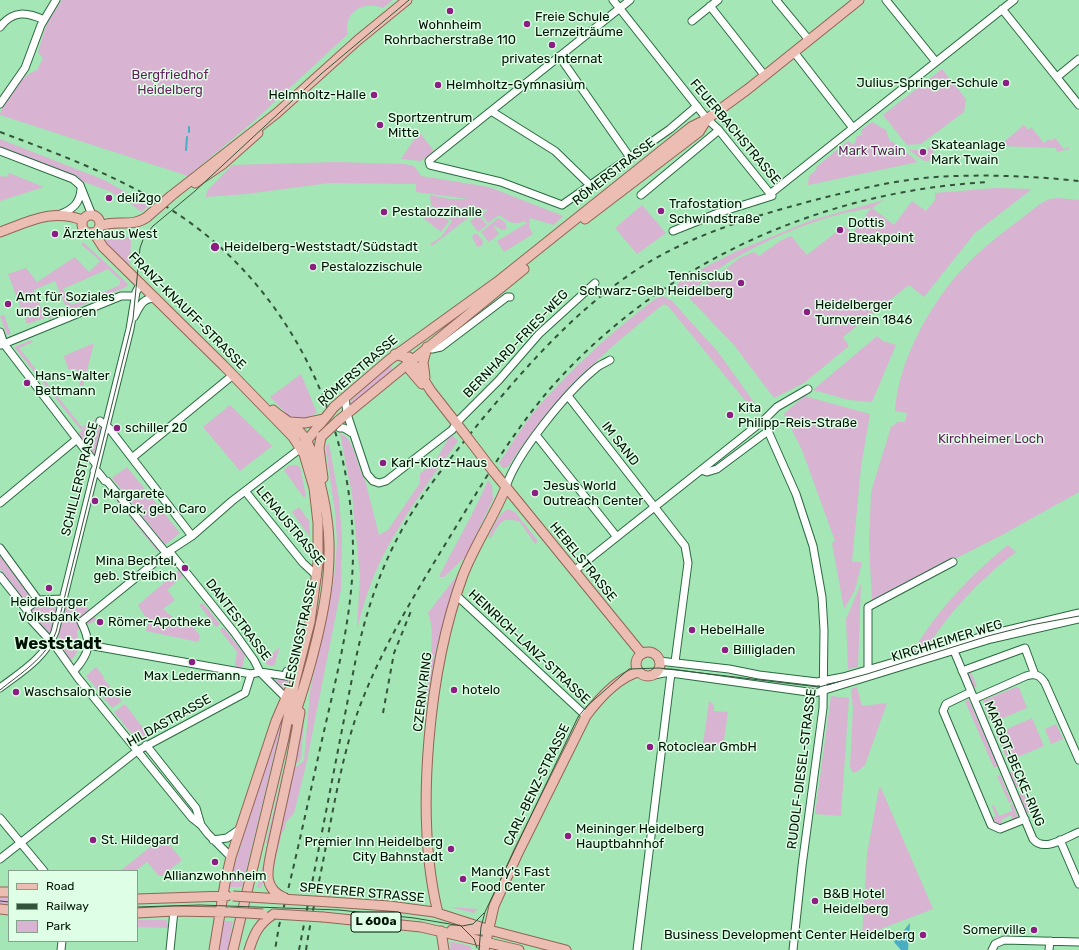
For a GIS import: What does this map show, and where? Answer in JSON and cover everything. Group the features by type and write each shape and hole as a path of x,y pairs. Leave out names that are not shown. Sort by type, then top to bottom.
{"main road":[{"path":"97,219 94,233 89,233 84,230 81,225 82,220 86,216 97,219 110,219 118,222 135,223 147,217 171,196 189,184 277,113 358,40 407,0"},
{"name":"RÖMERSTRASSE","path":"305,445 318,422 395,354 497,282 691,127 707,119 765,76 859,0"},
{"name":"RÖMERSTRASSE","path":"305,445 321,437 339,424 346,414 573,228 699,132 707,119"},
{"path":"0,232 44,217 61,214 82,220"},
{"name":"FRANZ-KNAUFF-STRASSE","path":"94,233 103,247 305,445"},
{"name":"HEBELSTRASSE","path":"411,343 410,370 418,381 431,391"},
{"path":"425,381 423,362 427,347"},
{"name":"HEBELSTRASSE","path":"395,354 410,361 431,391 493,471 642,654"},
{"name":"FRANZ-KNAUFF-STRASSE","path":"264,406 270,408 301,433 305,445"},
{"path":"288,422 318,422"},
{"path":"321,437 319,448 325,502"},
{"name":"LESSINGSTRASSE","path":"284,738 293,719 300,696 317,633 327,583 329,555 325,502 305,445"},
{"name":"LESSINGSTRASSE","path":"233,950 284,738 295,680 310,622 318,576 316,505 305,445"},
{"name":"CZERNYRING","path":"436,912 428,836 428,760 440,654 456,595 469,560 506,487"},
{"path":"318,576 327,583"},
{"path":"651,652 659,661 659,668 649,676 644,676 638,672 636,664 642,654 651,652"},
{"name":"CARL-BENZ-STRASSE","path":"488,930 494,906 518,852 586,716 618,683 638,672"},
{"path":"214,950 225,912 223,896 231,857 276,721 295,680"},
{"path":"290,900 274,892 270,886 267,871 300,715 300,696"},
{"name":"SPEYERER STRASSE","path":"138,899 233,896 389,906 436,912 488,930 566,950"},
{"name":"SPEYERER STRASSE","path":"138,913 174,911 225,912 368,920 439,931 485,946 512,949"},
{"path":"249,950 258,928 274,914"},
{"path":"444,950 439,931 488,930 485,946"}],"street":[{"path":"0,104 25,68 44,20 56,0"},
{"name":"FEUERBACHSTRASSE","path":"613,0 707,119 719,130 772,196 718,213 673,231"},
{"path":"630,0 429,161 430,165 501,182 562,205 629,156 670,129 697,106"},
{"path":"692,21 710,4 718,0"},
{"path":"776,0 809,40"},
{"path":"886,0 936,62"},
{"path":"770,194 1014,0"},
{"path":"710,4 765,76"},
{"path":"1002,9 1079,105"},
{"path":"0,27 8,18 21,13 30,14 44,20"},
{"path":"794,52 853,128"},
{"path":"559,56 629,156"},
{"path":"1057,77 1079,59"},
{"path":"491,111 555,151 590,185"},
{"path":"641,195 719,130"},
{"path":"0,151 73,179 81,189 97,219"},
{"path":"61,214 71,210 77,204 81,189"},
{"name":"SCHILLERSTRASSE","path":"53,645 95,467 103,423 131,322 135,296 141,283"},
{"name":"SCHILLERSTRASSE","path":"131,322 141,303 141,283"},
{"name":"BERNHARD-FRIES-WEG","path":"352,433 372,482 379,483 386,481 452,430 456,423 499,380 552,320 595,283"},
{"path":"2,345 120,296 135,296"},
{"path":"427,347 432,349 441,347 508,296 510,297"},
{"path":"141,303 145,299 156,298"},
{"name":"DANTESTRASSE","path":"0,332 2,345 77,439 98,472 168,552 234,632 254,660 260,672 286,676 287,671 298,668"},
{"path":"506,487 509,479 536,435 568,396 594,369 610,360"},
{"path":"132,458 233,375"},
{"path":"574,571 764,420 777,407 808,389"},
{"name":"IM SAND","path":"568,396 685,546 688,556 675,662"},
{"path":"345,397 346,414 352,433"},
{"path":"103,423 192,536"},
{"path":"339,424 352,433"},
{"name":"RUDOLF-DIESEL-STRASSE","path":"701,470 707,472 717,469 768,431 796,494 813,546 822,597 825,680 823,708 802,866 793,950"},
{"path":"536,435 617,537"},
{"path":"0,502 77,439"},
{"name":"RÖMERSTRASSE","path":"88,645 81,622 168,552 192,536 245,490 305,445"},
{"name":"LENAUSTRASSE","path":"245,490 302,563 318,576"},
{"path":"0,548 38,600"},
{"path":"868,670 868,607 953,562"},
{"path":"0,576 26,610 32,621 192,818 201,825 231,857"},
{"name":"HEINRICH-LANZ-STRASSE","path":"456,595 586,716"},
{"path":"26,610 38,600 63,600"},
{"name":"KIRCHHEIMER WEG","path":"825,680 834,680 987,635 1079,613"},
{"name":"KIRCHHEIMER WEG","path":"824,690 1005,636 1079,619"},
{"path":"0,688 37,659 46,649 53,645"},
{"path":"74,671 84,660 88,645 251,674 260,672 286,698"},
{"path":"962,671 1025,648 1035,675"},
{"name":"MARGOT-BECKE-RING","path":"954,651 1034,839 1039,844 1045,846 1079,832"},
{"path":"659,661 812,682 825,680"},
{"path":"638,950 671,673"},
{"path":"649,676 671,673 815,693 824,690"},
{"name":"HILDASTRASSE","path":"0,859 137,751 245,693 251,674"},
{"path":"1025,819 997,829 991,825 943,711 946,704 1026,676 1040,676 1045,683 1079,760"},
{"path":"146,745 196,808 201,825"},
{"path":"0,818 43,870"},
{"path":"214,840 227,838 240,828"},
{"path":"1060,840 1079,884"},
{"path":"170,950 174,911"},
{"path":"992,950 994,944 1004,940 1079,942"},
{"path":"1050,941 1050,950"}],"green space":[{"name":"Bergfriedhof Heidelberg","path":"62,0 393,0 383,8 369,6 356,10 352,14 347,26 348,34 254,121 188,176 0,115 5,103 15,88 26,76 37,70 43,58 38,52 47,22"},
{"path":"942,69 966,99 964,112 921,144 907,145 883,115"},
{"name":"Mark Twain","path":"872,122 886,130 890,142 892,141 918,162 808,185 809,176 817,169 816,167 848,141 854,145 857,136 862,135 861,130"},
{"path":"1024,125 1028,130 1031,127 1044,143 1049,139 1051,141 1055,138 1064,149 1069,147 1069,149 1057,152 1056,148 999,146"},
{"path":"420,133 434,151 421,161 401,159 415,138"},
{"path":"0,139 104,180 149,205 141,212 130,203 109,191 0,151"},
{"name":"Skateanlage Mark Twain","path":"930,147 936,155 935,160 924,161 909,150 926,150"},
{"path":"336,162 404,164 414,166 421,176 489,187 563,216 554,225 530,218 529,227 533,234 504,252 497,241 527,223 524,221 514,223 499,215 488,223 482,215 488,209 478,210 432,246 430,244 441,237 452,221 431,205 430,195 450,199 469,199 416,192 416,184 330,183 246,194 206,197 207,191 232,165"},
{"path":"9,173 44,187 0,201 0,176 7,177"},
{"name":"Heidelberger Turnverein 1846","path":"996,188 1032,189 975,233 924,297 909,285 843,337 849,346 804,383 774,398 734,345 689,298 741,257 754,252 759,256 780,241 791,236 807,255 844,226 853,233 871,208 820,220 770,240 732,260 684,296 675,289 678,283 690,275 737,251 812,220 884,200 872,208 894,225 912,201 926,211 935,200 935,193"},
{"name":"Kirchheimer Loch","path":"1058,198 1079,200 1079,492 1002,535 872,601 869,545 871,492 891,427 898,422 905,422 907,413 895,411 903,371 910,351 943,293 969,262 994,239 1040,204 1049,199"},
{"path":"642,205 666,233 637,254 615,228"},
{"path":"430,206 449,221 441,232 422,217"},
{"path":"479,215 487,225 478,232 470,221"},
{"path":"498,218 505,222 507,229 502,230 493,225 499,234 489,242 481,232"},
{"path":"107,232 131,238 130,266 104,241"},
{"path":"477,234 483,241 482,246 477,247 472,236"},
{"path":"83,242 128,285 101,298 99,294 120,285 120,280 108,269 63,289 71,305 94,296 95,300 49,319 47,315 66,307 55,281 34,290 45,318 27,324 8,274 26,268 37,282 75,257 89,272 100,261 81,244"},
{"path":"663,296 672,301 718,352 761,412 757,415 668,306 664,304 598,359 579,378 542,419 508,467 503,468 499,463 528,419 552,391 609,336 655,299"},
{"path":"4,315 11,334 7,335 0,316"},
{"path":"877,336 883,341 896,345 872,402 849,400 813,390"},
{"path":"32,340 33,342 19,348 82,427 91,421 81,430 14,347"},
{"path":"94,343 83,386 79,385 81,376 76,369 68,369 64,356"},
{"path":"390,364 393,370 349,406 351,400"},
{"path":"301,374 317,413 304,419 291,418 270,397"},
{"path":"804,396 870,414 861,467 852,562 862,562 855,590 844,609 832,543 835,541 802,450 784,414"},
{"path":"230,405 272,446 240,471 203,427"},
{"path":"97,418 103,424 94,460 77,434"},
{"path":"340,434 349,440 355,453 365,480 379,535 388,530 420,483 420,474 436,460 449,437 452,435 458,441 416,500 388,546 370,586 357,629 360,576 352,494"},
{"path":"329,443 339,499 342,536 341,589 306,765 294,813 286,822 284,831 282,832 272,876 272,866 293,769 304,761 310,691 334,579 337,542 335,511 326,451 326,446"},
{"path":"290,465 297,465 300,467 306,496 304,498 284,470"},
{"path":"127,467 180,533 165,545 112,478"},
{"path":"488,480 492,486 493,499 466,556 444,577 439,577 477,505"},
{"path":"108,484 160,549 157,551 105,486"},
{"path":"299,507 309,521 310,537 292,512"},
{"path":"508,509 515,512 538,541 535,544 520,522 514,520 505,520 502,522 491,538 488,538 498,518"},
{"path":"1008,545 1016,552 989,574 965,598 942,625 923,654 909,658 930,626 953,597 979,570"},
{"path":"0,556 32,598 26,603 0,569"},
{"path":"179,570 183,576 167,590 175,600 163,609 177,621 185,615 200,636 198,642 146,631 148,621 138,605"},
{"path":"459,573 436,648 422,731 418,732 431,654 431,624 428,613"},
{"path":"861,584 858,667 848,669 846,619"},
{"path":"71,597 89,609 97,620 77,630 79,649 71,661 60,647 62,642 59,637 50,632 47,635 28,609 38,603 47,601 57,600 69,602"},
{"path":"203,603 220,624 216,627 199,605"},
{"path":"223,627 245,655 242,668 235,666 237,652 220,630"},
{"path":"280,647 274,666 268,665 264,660"},
{"path":"96,667 122,701 112,708 86,676"},
{"path":"970,670 977,686 972,688 966,672"},
{"path":"286,676 290,678 284,693 269,680"},
{"path":"857,687 862,706 887,703 865,765 853,773 850,767 853,708 851,689"},
{"path":"1016,687 1019,688 1027,708 991,723 983,703 984,700"},
{"path":"831,696 849,698 841,816 815,814"},
{"path":"969,700 998,766 994,768 965,701"},
{"path":"709,701 714,705 714,711 728,712 723,747 703,744"},
{"path":"125,704 149,736 139,743 114,712"},
{"path":"283,708 285,709 242,887 229,887 230,880"},
{"path":"305,711 301,756 300,761 295,764"},
{"path":"1032,718 1044,746 1008,761 996,734"},
{"path":"1056,724 1063,739 1051,744 1045,729"},
{"path":"285,762 268,843 266,843"},
{"path":"1013,770 1020,786 1015,788 1008,772"},
{"path":"1000,775 1012,802 1009,803 997,776"},
{"path":"879,788 881,788 933,909 862,936 867,854"},
{"path":"1023,792 1031,812 1026,814 1018,794"},
{"path":"1013,804 1018,818 1013,820 1011,815 1001,820 1003,824 997,824 991,818 996,816 992,806 994,805 999,816 1012,811 1010,805"},
{"path":"163,837 182,860 162,876 159,876 147,862 136,870 121,870"},
{"path":"266,854 262,874 263,883 261,888 257,888"},
{"path":"0,897 8,898 8,905 0,904"},
{"path":"449,907 478,909 474,913"},
{"path":"138,920 166,920 169,928 138,927"},
{"path":"221,921 233,921 228,950 217,950"},
{"path":"453,942 470,946 472,950 450,950 451,945 447,943"}],"water":[{"path":"910,923 908,950 901,950 894,942"}],"waterway":[{"path":"189,127 189,132"},
{"path":"186,150 187,137"}],"tram line":[{"path":"0,690 24,671 46,650 56,632 133,319 140,248 144,237 153,226 195,191 321,74 409,0"},
{"path":"479,950 481,927 485,912 578,717 587,706 629,669 659,668 819,687 867,674 988,636 1031,625 1079,616"},
{"path":"0,901 8,902"},
{"path":"138,907 200,905 339,910 414,918 462,926 473,924 484,913"},
{"path":"460,925 474,939 477,948"}],"railway":[{"path":"0,132 96,170 141,192 185,219 223,250 256,285 285,324 309,366 328,410 342,457 350,504 353,552 350,599 338,670 279,926 275,950"},
{"path":"299,950 356,658 368,611 384,566 407,521 438,475 500,398 566,327 584,310 644,265 690,241 764,214 830,196 905,180 936,177 1008,176 1079,181"},
{"path":"306,950 335,799 352,731 366,690 388,644 425,578 509,442 549,390 593,345 641,305 693,271 748,242 805,218 865,200 926,188 989,182"},
{"path":"383,713 394,653 411,611"}],"place":[{"name":"Wohnheim Rohrbacherstraße 110","path":"450,11"},
{"name":"Freie Schule Lernzeiträume","path":"527,24"},
{"name":"privates Internat","path":"552,45"},
{"name":"Julius-Springer-Schule","path":"1006,83"},
{"name":"Helmholtz-Gymnasium","path":"438,85"},
{"name":"Helmholtz-Halle","path":"374,95"},
{"name":"Sportzentrum Mitte","path":"380,125"},
{"name":"Skateanlage Mark Twain","path":"923,152"},
{"name":"deli2go","path":"109,198"},
{"name":"Trafostation Schwindstraße","path":"661,211"},
{"name":"Pestalozzihalle","path":"384,212"},
{"name":"Dottis Breakpoint","path":"840,230"},
{"name":"Ärztehaus West","path":"55,234"},
{"name":"Heidelberg-Weststadt/Südstadt","path":"215,247"},
{"name":"Pestalozzischule","path":"313,267"},
{"name":"Tennisclub Schwarz-Gelb Heidelberg","path":"741,283"},
{"name":"Amt für Soziales und Senioren","path":"8,304"},
{"name":"Heidelberger Turnverein 1846","path":"807,312"},
{"name":"Hans-Walter Bettmann","path":"27,383"},
{"name":"Kita Philipp-Reis-Straße","path":"730,415"},
{"name":"schiller 20","path":"117,428"},
{"name":"Karl-Klotz-Haus","path":"383,463"},
{"name":"Jesus World Outreach Center","path":"535,493"},
{"name":"Margarete Polack, geb. Caro","path":"95,501"},
{"name":"Mina Bechtel, geb. Streibich","path":"185,568"},
{"name":"Heidelberger Volksbank","path":"49,588"},
{"name":"Römer-Apotheke","path":"100,622"},
{"name":"HebelHalle","path":"692,630"},
{"name":"Billigladen","path":"725,650"},
{"name":"Max Ledermann","path":"192,662"},
{"name":"hotelo","path":"454,690"},
{"name":"Waschsalon Rosie","path":"16,692"},
{"name":"Rotoclear GmbH","path":"650,747"},
{"name":"Meininger Heidelberg Hauptbahnhof","path":"568,836"},
{"name":"St. Hildegard","path":"93,840"},
{"name":"Premier Inn Heidelberg City Bahnstadt","path":"451,849"},
{"name":"Allianzwohnheim","path":"215,862"},
{"name":"Mandy's Fast Food Center","path":"463,879"},
{"name":"B&B Hotel Heidelberg","path":"815,901"},
{"name":"Somerville","path":"1034,930"},
{"name":"Business Development Center Heidelberg","path":"923,935"}],"district":[{"name":"Weststadt","path":"58,644"}]}
